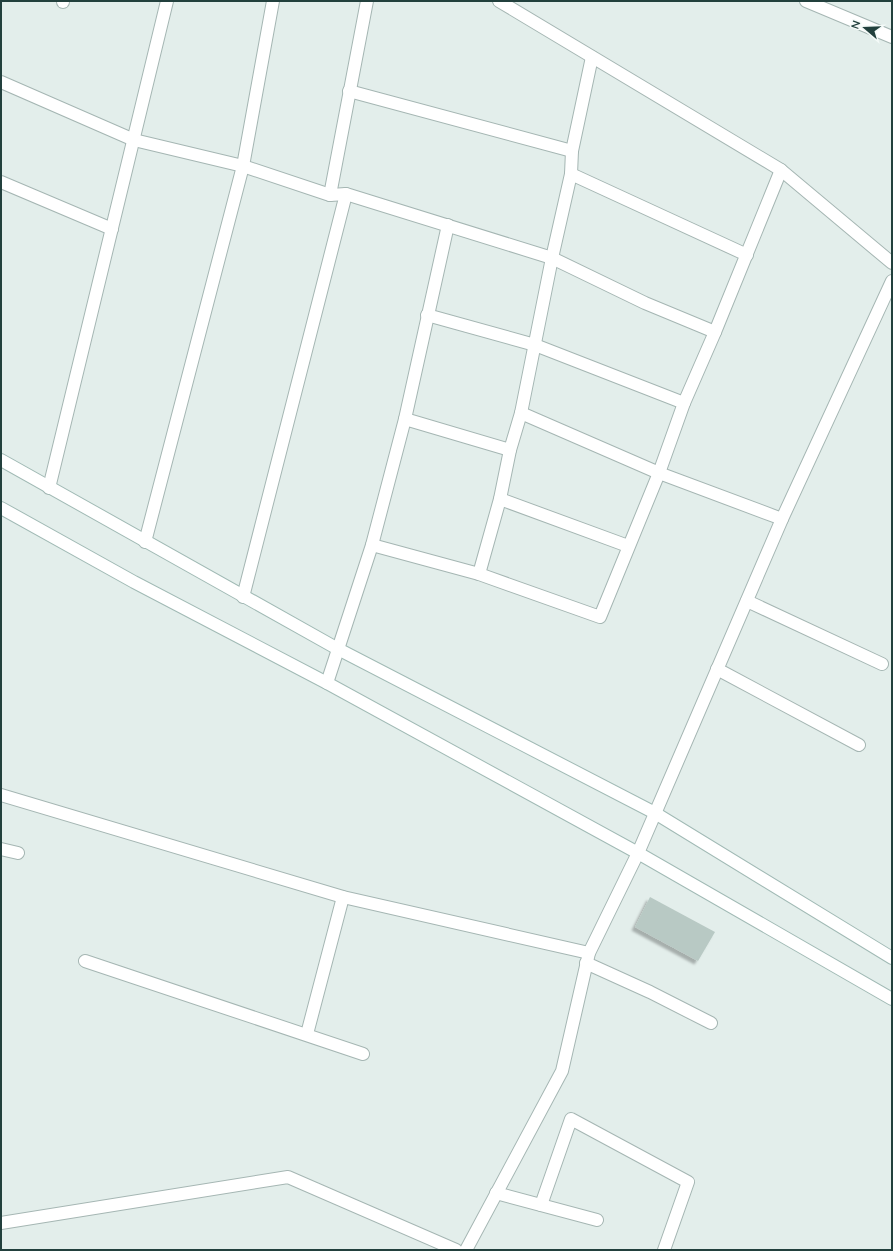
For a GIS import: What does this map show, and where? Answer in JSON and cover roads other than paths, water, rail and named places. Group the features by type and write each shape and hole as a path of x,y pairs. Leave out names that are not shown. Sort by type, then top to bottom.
{"street":[{"path":"49,488 167,1"},
{"path":"144,542 243,166 273,1"},
{"path":"330,195 349,91 368,1"},
{"path":"499,1 781,170 892,263"},
{"path":"806,1 892,37"},
{"path":"479,574 500,499 510,450 521,413 552,258 572,174 572,151 592,57"},
{"path":"1,82 134,140 243,166 330,195 346,194 552,258 645,303 715,332"},
{"path":"349,91 572,151"},
{"path":"372,545 479,574 600,617 658,473 684,403 715,332 781,170"},
{"path":"572,174 747,255"},
{"path":"1,182 112,229"},
{"path":"242,597 346,194"},
{"path":"327,683 372,545 404,419 448,225"},
{"path":"466,1250 562,1071 588,958 638,853 782,518 892,281"},
{"path":"427,316 535,345 684,403"},
{"path":"521,413 658,473 782,518"},
{"path":"404,419 510,450"},
{"path":"1,460 242,597 338,649 655,813 892,958"},
{"path":"500,499 628,546"},
{"path":"1,508 134,582 327,683 638,853 892,999"},
{"path":"747,601 882,664"},
{"path":"717,670 859,745"},
{"path":"1,795 343,897 588,958 711,1023"},
{"path":"1,849 18,853"},
{"path":"307,1034 343,897"},
{"path":"85,961 307,1034 363,1054"},
{"path":"541,1205 572,1119 688,1182 664,1250"},
{"path":"1,1223 288,1177 456,1250"},
{"path":"496,1193 597,1220"}]}
